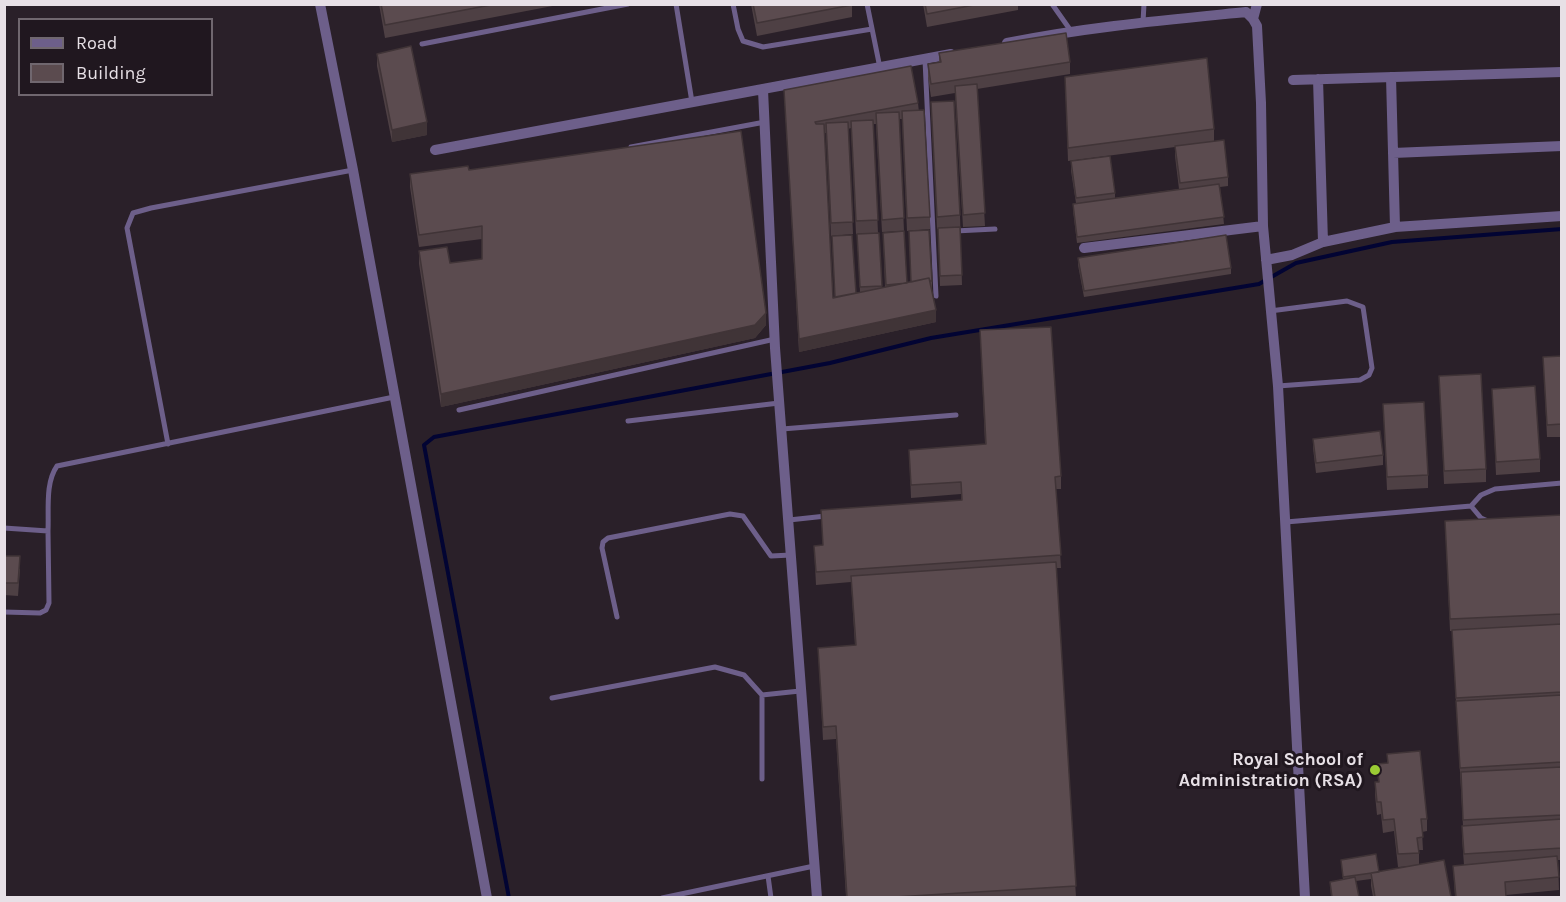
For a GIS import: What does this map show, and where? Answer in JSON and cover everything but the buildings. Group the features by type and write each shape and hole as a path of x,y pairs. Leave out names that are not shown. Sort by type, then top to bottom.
{"street":[{"path":"320,4 353,170 487,897"},
{"path":"991,46 1071,31 1248,12 1257,4"},
{"path":"1248,12 1257,26 1263,226 1278,386 1305,897"},
{"path":"435,150 958,53"},
{"path":"1293,80 1562,72"},
{"path":"1391,77 1395,227"},
{"path":"1318,79 1323,242"},
{"path":"763,90 771,343 782,429 817,897"},
{"path":"1393,153 1562,146"},
{"path":"1266,264 1323,242 1395,227 1562,216"},
{"path":"1084,248 1263,226"}],"lane":[{"path":"422,44 628,4"},
{"path":"676,4 693,103"},
{"path":"733,4 743,41 763,47 872,29"},
{"path":"867,4 880,68"},
{"path":"1052,4 1071,31"},
{"path":"1143,4 1143,22"},
{"path":"925,60 936,296"},
{"path":"627,147 765,122"},
{"path":"168,444 127,228 133,213 353,170"},
{"path":"922,233 995,229"},
{"path":"1270,311 1347,301 1363,307 1372,368 1369,375 1360,380 1278,386"},
{"path":"459,410 771,343 762,331"},
{"path":"4,612 40,613 46,610 49,603 50,484 51,474 57,466 394,398"},
{"path":"628,421 779,399"},
{"path":"782,429 956,415"},
{"path":"1286,522 1471,506 1481,495 1495,489 1562,483"},
{"path":"1471,506 1481,518 1500,524"},
{"path":"617,617 602,548 603,542 608,538 730,514 743,516 771,556 791,555"},
{"path":"789,520 836,515"},
{"path":"4,528 48,531"},
{"path":"552,698 715,667 744,675 762,695 762,779"},
{"path":"762,695 802,691"},
{"path":"662,897 814,866"},
{"path":"768,876 771,897"}],"waterway":[{"path":"509,898 424,445 434,437 830,363 931,338 1259,284 1296,263 1392,242 1562,229"}],"place":[{"name":"Royal School of Administration (RSA)","path":"1375,770"}]}
